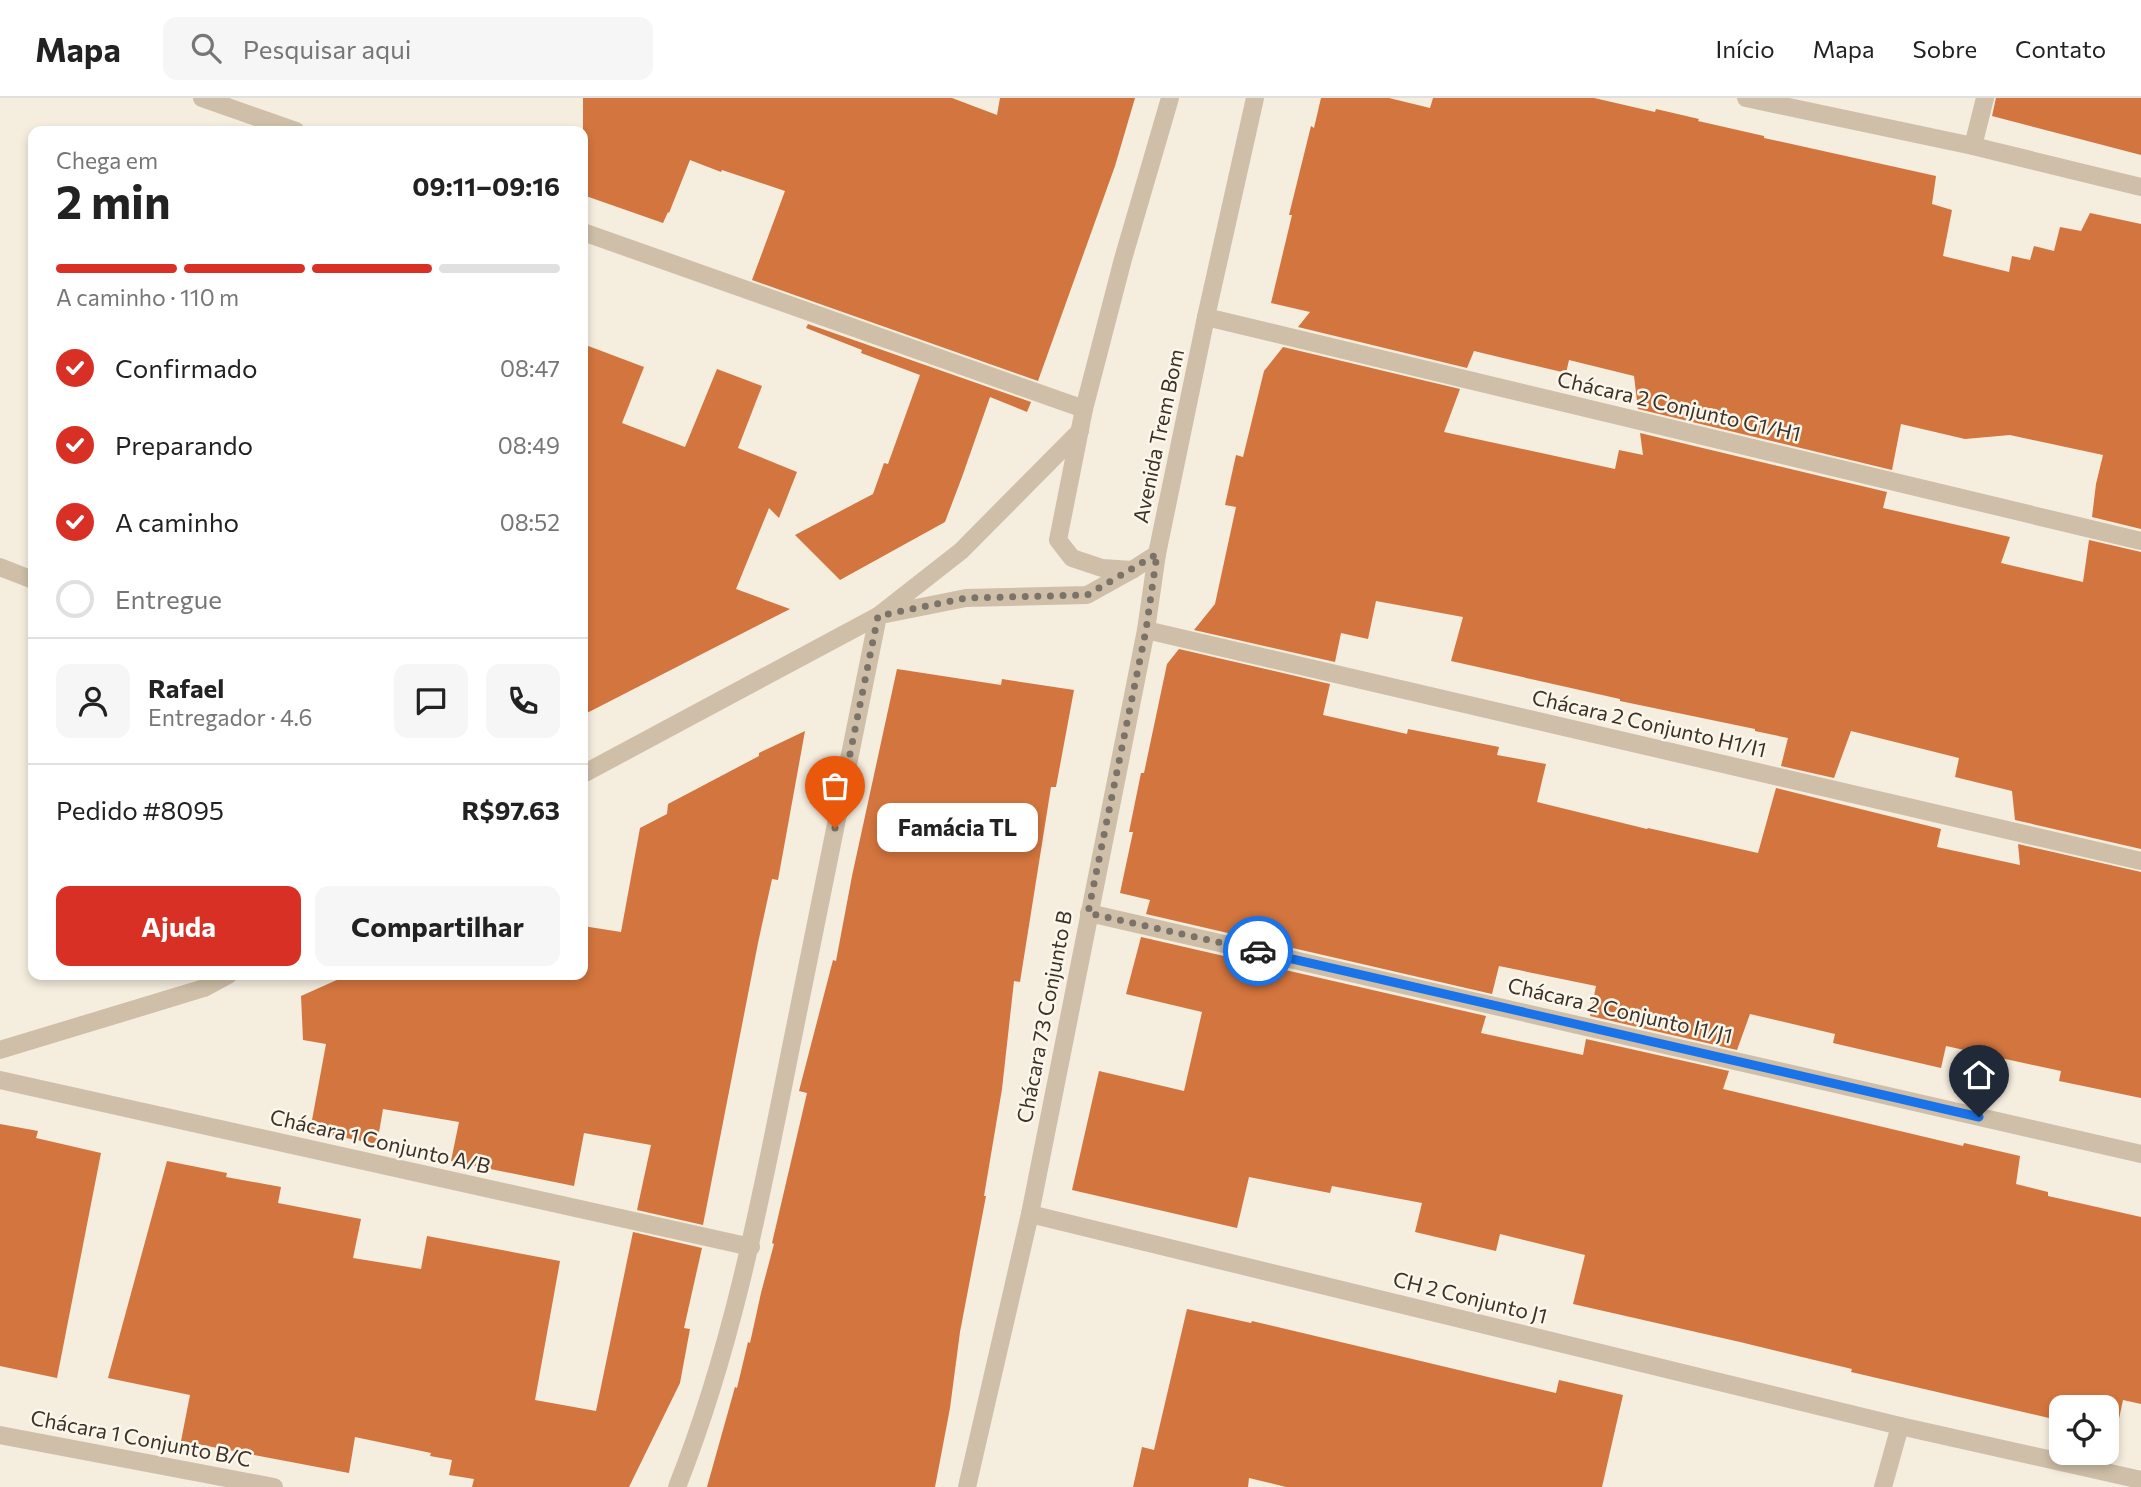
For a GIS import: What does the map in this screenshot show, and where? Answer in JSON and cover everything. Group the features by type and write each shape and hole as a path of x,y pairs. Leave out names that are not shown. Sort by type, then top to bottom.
{"street":[{"path":"202,98 282,126"},
{"path":"1132,570 1102,568 1072,558 1058,540 1084,409 1123,259 1170,98"},
{"name":"Avenida Trem Bom","path":"878,616 966,598 1087,595 1157,554 1255,98"},
{"path":"1746,98 1973,146 2141,187"},
{"path":"1973,146 1985,98"},
{"path":"588,234 1084,409"},
{"name":"Chácara 2 Conjunto G1/H1","path":"1206,317 2141,541"},
{"path":"588,771 878,616 961,551 1080,431"},
{"name":"Chácara 73 Conjunto B","path":"967,1487 1030,1214 1146,630 1157,554"},
{"path":"0,567 28,578"},
{"path":"677,1487 694,1443 751,1247 878,616"},
{"name":"Chácara 2 Conjunto H1/I1","path":"1146,630 2141,861"},
{"name":"Chácara 2 Conjunto I1/J1","path":"1088,913 2141,1154"},
{"path":"0,1050 204,988 219,980"},
{"name":"Chácara 1 Conjunto A/B","path":"0,1080 751,1247"},
{"name":"CH 2 Conjunto J1","path":"1030,1214 1900,1426 2141,1480"},
{"path":"1884,1487 1900,1426"},
{"name":"Chácara 1 Conjunto B/C","path":"0,1435 274,1487"}],"building":[{"path":"583,98 952,98 997,115 1000,98 1135,98 1115,166 1038,381 752,280 785,191 690,160 663,223 588,197 588,126 583,126"},
{"path":"1321,98 1389,98 1430,108 1433,98 1594,98 1655,112 1656,109 1764,138 1936,176 1932,204 1952,210 1943,256 2009,272 2012,256 2030,260 2034,246 2054,251 2060,227 2081,231 2090,213 2141,224 2141,529 2092,517 2103,455 2010,435 1965,439 1901,424 1892,470 1638,409 1634,376 1569,360 1566,373 1474,351 1467,368 1298,327 1310,312 1271,303 1292,215 1289,215 1311,126 1314,128"},
{"path":"1996,98 2141,98 2141,155 1992,116"},
{"path":"808,324 1031,402 1027,412 990,397 945,522 840,580 795,535 873,494 884,463 888,464 920,375 861,353 862,350 806,328"},
{"path":"588,346 644,367 622,423 685,447 717,369 762,386 738,448 797,472 779,518 769,508 736,589 790,609 588,712"},
{"path":"1283,347 1460,389 1444,432 1615,469 1619,450 1643,455 1640,433 1887,492 1883,508 2010,537 2001,563 2083,582 2089,540 2141,552 2141,849 2015,820 2012,791 1955,777 1959,758 1851,731 1834,778 1781,766 1788,738 1451,661 1463,617 1376,601 1368,639 1341,633 1335,662 1194,630 1215,604 1236,507 1225,505 1236,455 1243,457 1264,371"},
{"path":"1179,649 1330,684 1323,715 1407,734 1408,729 1499,747 1497,755 1546,764 1537,802 1647,829 1758,853 1776,788 1941,829 1937,847 2020,865 2018,844 2141,872 2141,1098 2059,1081 2061,1071 1946,1046 1941,1068 1833,1043 1835,1034 1750,1014 1737,1050 1590,1016 1596,986 1499,966 1492,994 1146,914 1150,900 1120,893 1133,832 1129,832 1141,773 1144,773 1167,664"},
{"path":"897,669 1001,685 1002,679 1074,690 1056,787 1051,787 1020,982 1014,981 986,1196 960,1332 950,1408 935,1487 707,1487 748,1342 750,1343 774,1244 772,1243 807,1093 799,1091 833,960 836,961"},
{"path":"805,731 778,880 772,879 758,943 703,1225 637,1210 651,1145 584,1133 574,1186 451,1161 459,1122 383,1109 377,1144 310,1131 326,1044 303,1040 301,996 337,980 588,980 588,927 621,932 640,828 667,814 668,804 759,756 759,753"},
{"path":"1141,937 1486,1016 1481,1033 1583,1055 1586,1039 1729,1071 1723,1089 1963,1146 1964,1143 2020,1156 2016,1184 2048,1192 2048,1196 2141,1217 2141,1404 2123,1400 2119,1419 2119,1395 2049,1395 2049,1418 1573,1304 1585,1255 1500,1234 1496,1251 1415,1232 1422,1203 1332,1186 1330,1193 1249,1177 1237,1228 1072,1190 1099,1071 1184,1091 1202,1012 1126,994"},
{"path":"0,1124 38,1131 36,1138 101,1153 57,1378 0,1366"},
{"path":"167,1161 227,1173 226,1177 281,1187 278,1203 361,1219 353,1258 421,1269 427,1236 560,1261 535,1400 596,1411 633,1232 702,1248 684,1328 690,1329 680,1383 629,1487 472,1487 474,1479 449,1475 452,1460 355,1437 349,1473 181,1441 190,1395 108,1378"},
{"path":"1187,1309 1251,1323 1252,1321 1556,1393 1559,1380 1623,1395 1602,1487 1286,1487 1249,1478 1248,1487 1133,1487 1142,1447 1154,1450"}],"way so far":[{"path":"835,828 878,616 966,598 1087,595 1157,554 1146,630 1088,913 1258,951"}],"place":[{"name":"Famácia TL","path":"835,828"}],"route":[{"path":"1258,951 1979,1117"}]}
